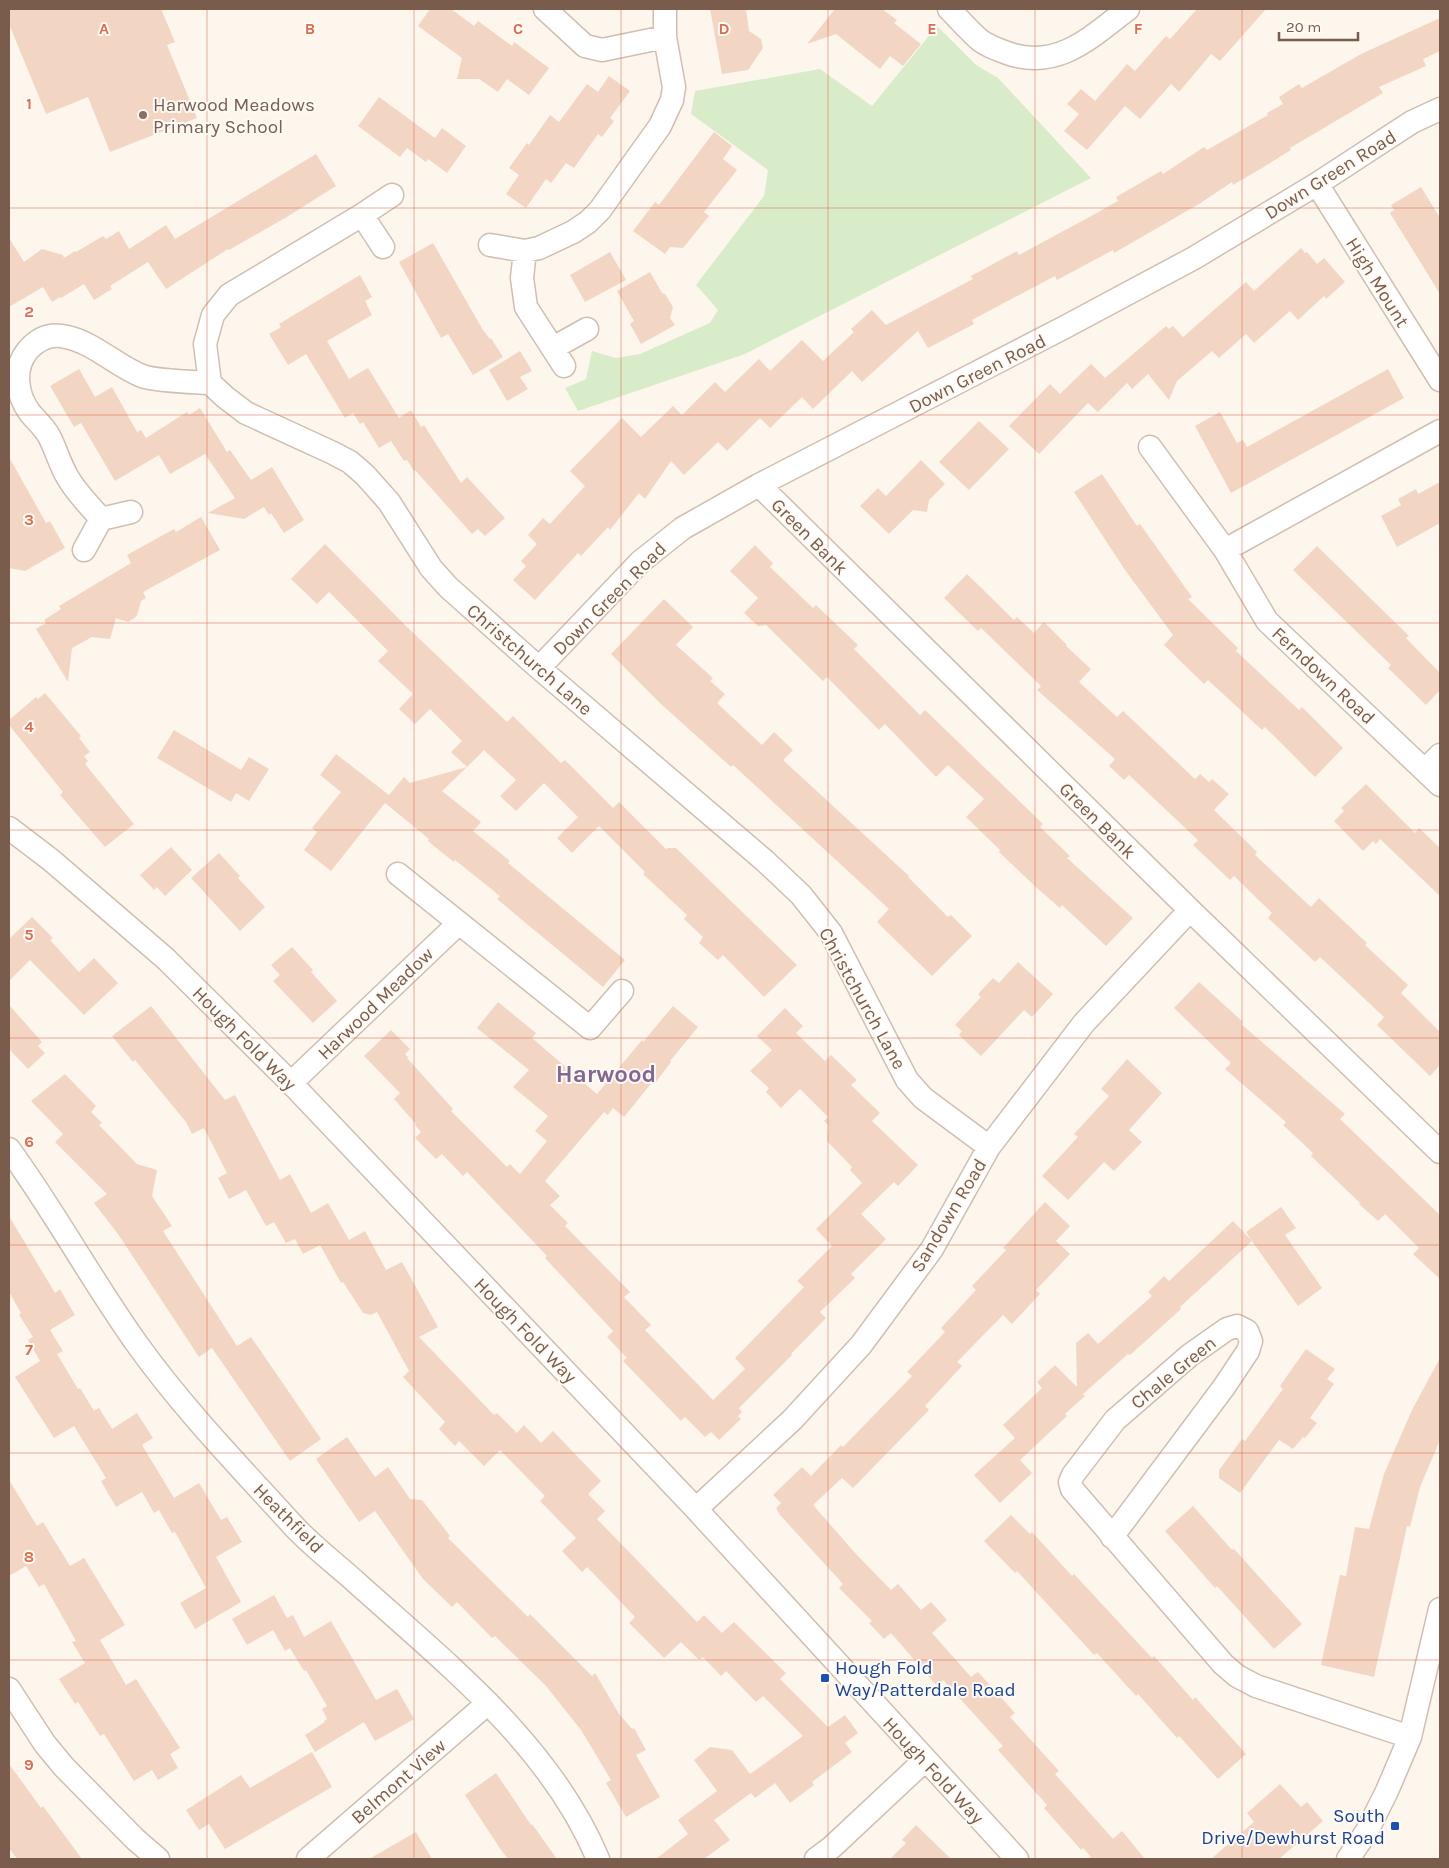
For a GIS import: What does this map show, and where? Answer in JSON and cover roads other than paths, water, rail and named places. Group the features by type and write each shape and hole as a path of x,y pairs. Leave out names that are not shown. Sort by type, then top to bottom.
{"street":[{"path":"545,9 585,46 602,50 665,37"},
{"path":"490,245 524,251 549,244 574,232 600,210 660,126 672,100 674,87 665,37 665,9"},
{"path":"949,9 982,41 992,48 1026,58 1060,55 1078,47 1128,9"},
{"name":"Down Green Road","path":"539,668 640,562 683,528 759,485 1194,258 1317,184 1412,122 1440,109"},
{"name":"High Mount","path":"1317,184 1440,380"},
{"path":"101,519 68,478 48,435 23,403 18,390 20,364 34,342 46,336 59,335 72,338 88,344 144,377 210,383 204,344 213,315 229,295 392,195"},
{"path":"362,215 383,247"},
{"path":"524,251 522,278 526,307 559,357 587,329"},
{"name":"Christchurch Lane","path":"210,383 246,413 333,453 350,462 365,475 389,502 431,568 448,587 539,668 765,862 800,895 830,933 907,1080 923,1098 989,1147"},
{"path":"1225,550 1440,431"},
{"name":"Ferndown Road","path":"1150,447 1225,550 1266,621 1435,770"},
{"name":"Green Bank","path":"759,485 1190,910 1440,1152"},
{"path":"84,550 101,519 131,512"},
{"name":"Hough Fold Way","path":"9,828 51,860 166,959 291,1084 696,1509 1017,1859"},
{"path":"398,874 590,1028 622,991"},
{"name":"Sandown Road","path":"696,1509 792,1420 861,1345 932,1249 989,1147 1084,1023 1190,910"},
{"name":"Harwood Meadow","path":"291,1084 459,923"},
{"name":"Heathfield","path":"9,1149 137,1343 180,1400 292,1524 437,1654 488,1703 546,1768 574,1810 598,1859"},
{"name":"Chale Green","path":"1112,1537 1239,1366 1248,1351 1251,1341 1247,1331 1237,1326 1227,1329 1190,1354 1115,1420 1072,1474 1070,1482 1072,1489 1112,1537 1223,1664 1238,1676 1256,1686 1410,1737"},
{"path":"1348,1859 1371,1823 1410,1737 1440,1609"},
{"path":"9,1689 45,1744 64,1767 135,1840 158,1859"},
{"name":"Belmont View","path":"308,1859 488,1703"},
{"path":"816,1859 832,1847 925,1760"}],"place":[{"name":"Harwood Meadows Primary School","path":"143,115"},
{"name":"Hough Fold Way/Patterdale Road","path":"825,1678"},
{"name":"South Drive/Dewhurst Road","path":"1395,1826"}],"district":[{"name":"Harwood","path":"606,1074"}]}
